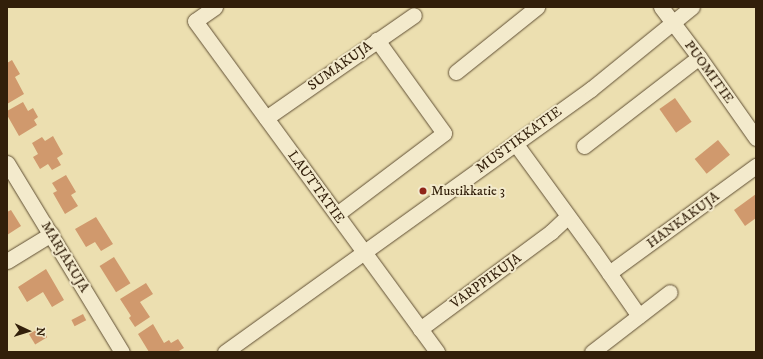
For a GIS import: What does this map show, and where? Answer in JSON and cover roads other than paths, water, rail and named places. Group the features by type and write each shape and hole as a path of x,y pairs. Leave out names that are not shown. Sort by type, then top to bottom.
{"street":[{"name":"LAUTTATIE","path":"215,7 195,21 437,352"},
{"path":"456,72 537,7"},
{"name":"PUOMITIE","path":"661,7 699,57 756,138"},
{"name":"MUSTIKKATIE","path":"225,352 591,89 692,7"},
{"name":"SUMAKUJA","path":"266,118 414,15"},
{"path":"337,214 444,132 377,40"},
{"path":"584,146 699,57"},
{"path":"516,143 639,316"},
{"name":"MARJAKUJA","path":"7,163 122,352"},
{"name":"HANKAKUJA","path":"609,273 756,166"},
{"name":"VARPPIKUJA","path":"420,329 551,232 568,216"},
{"path":"7,261 51,234"},
{"path":"592,352 670,292"}],"place":[{"name":"Mustikkatie 3","path":"423,191"}]}
